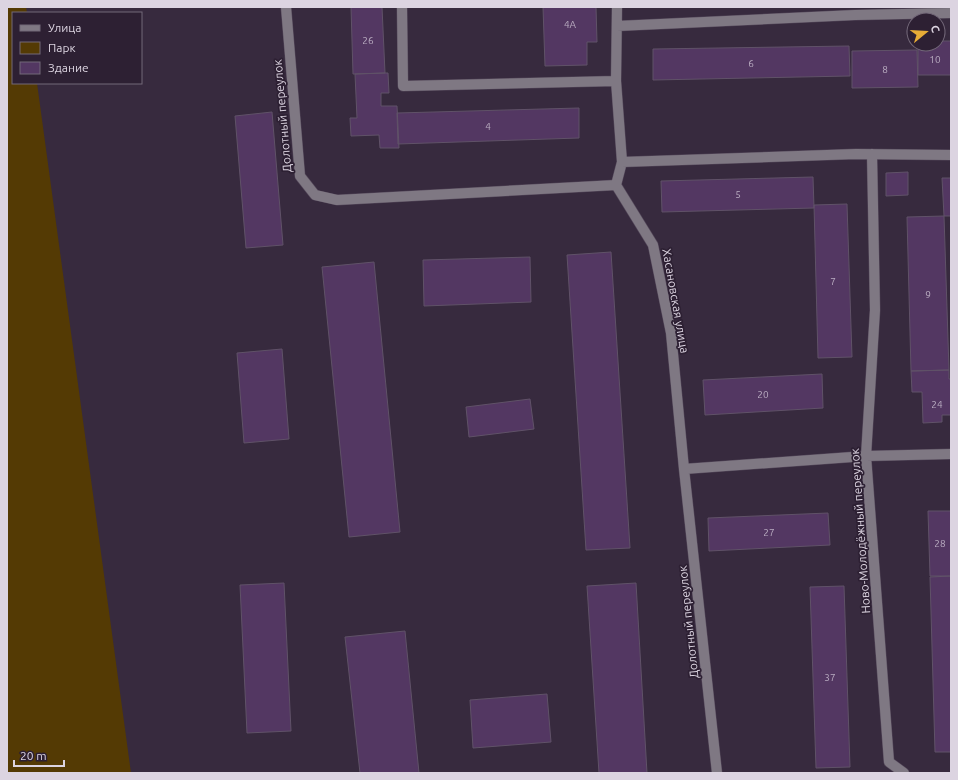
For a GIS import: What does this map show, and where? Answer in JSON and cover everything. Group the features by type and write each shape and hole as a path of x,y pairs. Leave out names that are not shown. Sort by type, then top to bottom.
{"street":[{"name":"Долотный переулок","path":"286,7 300,176 315,195 337,200 616,185"},
{"path":"402,7 403,86 616,81"},
{"path":"616,185 622,162 616,81 617,7"},
{"path":"617,26 855,11 951,14"},
{"path":"622,162 872,154 951,155"},
{"name":"Ново-Молодёжный переулок","path":"872,154 875,310 866,456 889,762 904,773"},
{"name":"Хасановская улица","path":"616,185 653,245 671,333 684,469"},
{"path":"684,469 866,456 951,454"},
{"name":"Долотный переулок","path":"684,469 717,773"}],"green space":[{"path":"7,7 26,7 27,12 12,12 12,84 37,84 131,773 7,773"}],"building":[{"path":"351,7 382,7 385,73 353,74"},
{"path":"543,7 596,7 597,42 587,42 587,65 545,66"},
{"path":"946,41 951,41 951,75 918,75 918,52 946,52"},
{"path":"849,46 850,76 653,80 653,49"},
{"path":"906,50 906,52 917,52 918,87 852,88 852,51"},
{"path":"388,73 389,93 381,93 381,106 397,106 399,148 380,148 379,135 351,136 350,118 357,118 355,74"},
{"path":"579,108 579,138 398,144 397,113"},
{"path":"272,112 283,245 246,248 235,116"},
{"path":"908,172 908,195 886,196 886,173"},
{"path":"813,177 814,208 662,212 661,181"},
{"path":"942,178 951,178 951,216 944,216"},
{"path":"847,204 852,357 818,358 814,205"},
{"path":"944,216 949,370 911,371 907,217"},
{"path":"611,252 630,548 586,550 567,255"},
{"path":"530,257 531,302 424,306 423,260"},
{"path":"374,262 400,532 349,537 322,267"},
{"path":"282,349 289,439 244,443 237,353"},
{"path":"949,370 949,379 951,379 951,415 942,415 942,422 923,423 922,392 912,392 911,371"},
{"path":"822,374 823,408 705,415 703,380"},
{"path":"530,399 534,429 469,437 466,407"},
{"path":"928,511 951,511 951,576 930,576"},
{"path":"828,513 830,545 709,551 708,518"},
{"path":"951,576 951,752 935,752 930,577"},
{"path":"284,583 291,731 247,733 240,585"},
{"path":"636,583 647,773 599,773 587,586"},
{"path":"844,586 850,767 816,768 810,587"},
{"path":"405,631 419,773 360,773 345,637"},
{"path":"547,694 551,742 473,748 470,700"}]}
